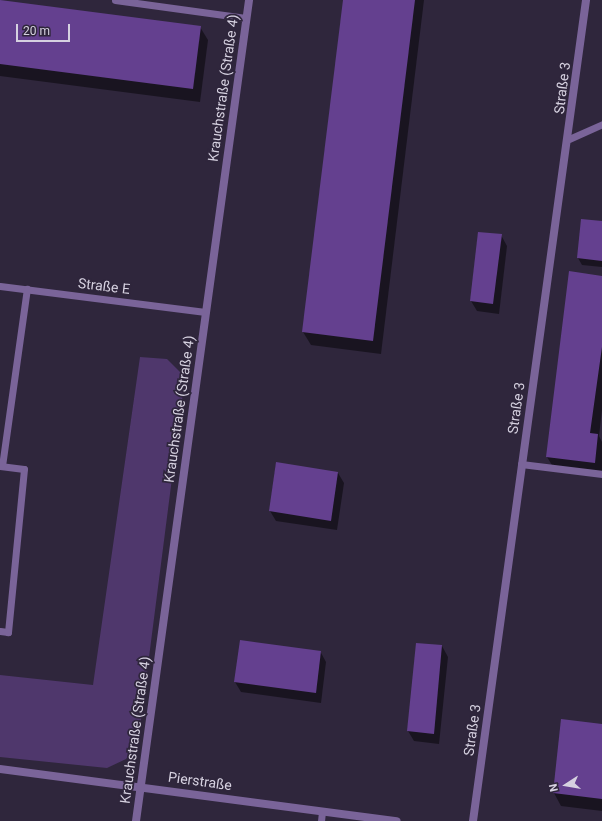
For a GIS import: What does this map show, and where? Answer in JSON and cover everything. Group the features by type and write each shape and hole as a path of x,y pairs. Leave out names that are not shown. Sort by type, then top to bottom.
{"street":[{"name":"Krauchstraße (Straße 4)","path":"136,821 249,0"},
{"name":"Straße 3","path":"473,821 586,0"},
{"name":"Pierstraße","path":"0,769 141,786 397,821"}],"lane":[{"path":"115,0 141,2 246,18"},
{"path":"568,139 602,124"},
{"name":"Straße E","path":"0,286 206,312"},
{"path":"0,631 8,632 24,469 1,466 27,289"},
{"path":"521,464 602,474"},
{"path":"321,821 322,811"}],"shaded area":[{"path":"140,357 167,359 185,377 138,743 126,759 107,768 0,757 0,675 93,685"}],"building":[{"path":"0,0 201,26 193,89 0,64"},
{"path":"343,0 415,0 373,341 302,332"},
{"path":"581,219 602,221 602,261 577,258"},
{"path":"478,232 502,234 493,304 470,301"},
{"path":"569,271 602,276 602,347 590,433 598,434 595,463 546,457"},
{"path":"276,462 338,472 331,521 269,511"},
{"path":"240,640 321,651 316,693 234,682"},
{"path":"416,643 442,645 434,734 407,731"},
{"path":"561,719 602,724 602,799 553,793"}]}
